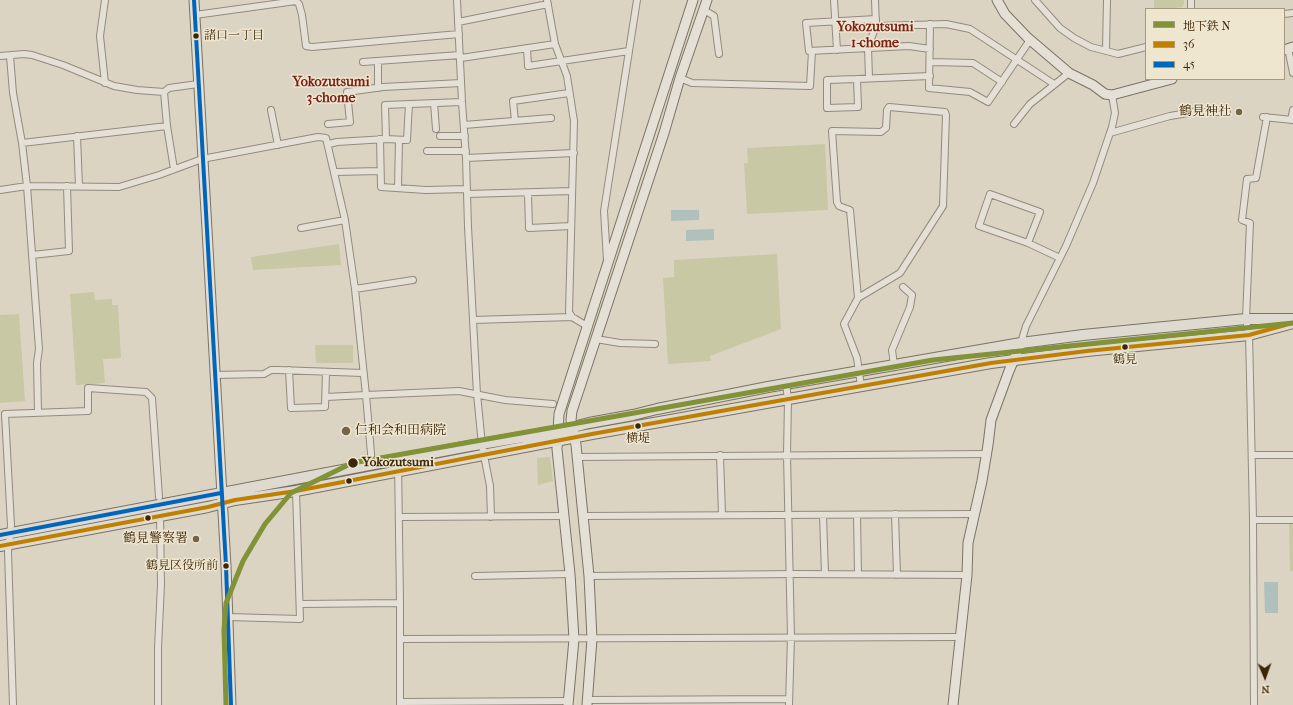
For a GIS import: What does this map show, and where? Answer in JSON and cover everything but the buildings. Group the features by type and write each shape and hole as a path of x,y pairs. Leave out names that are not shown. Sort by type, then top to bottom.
{"main road":[{"path":"574,433 657,409 786,384 1021,343 1083,335 1246,319 1293,319"},
{"path":"4,546 235,500 296,491 398,471 483,450 574,433 788,399 991,363 1087,351 1249,335 1293,323"},
{"path":"5,534 398,460 483,450"}],"street":[{"path":"105,0 100,36 105,84"},
{"path":"194,0 228,617 231,705"},
{"path":"457,0 477,394 483,450 490,486 491,517"},
{"path":"607,264 604,211 637,0"},
{"path":"398,460 400,704 569,703 574,639 558,436 560,414 692,0"},
{"path":"707,0 680,78 572,411 571,420 574,433 589,576 592,639 587,702 789,702 790,574 787,455 788,399 786,384"},
{"path":"834,0 837,50"},
{"path":"869,78 868,48 876,22 875,0"},
{"path":"997,0 1005,14 1030,40 1069,72 1093,85 1105,94 1112,95 1168,80"},
{"path":"1035,0 1060,28 1074,38 1091,47 1118,54 1145,47"},
{"path":"1106,50 1107,0"},
{"path":"195,15 296,1 299,4 302,15 306,46 312,47 459,34"},
{"path":"458,22 547,2 555,44 567,76 574,121 569,312 572,317 587,326"},
{"path":"704,10 714,16 719,54"},
{"path":"930,49 909,46 809,51 806,23 835,21 946,24 970,29 1054,84"},
{"path":"930,24 930,88 970,92 988,102 1030,40"},
{"path":"363,62 460,56 555,44"},
{"path":"527,48 528,66 629,51"},
{"path":"1288,48 1293,72"},
{"path":"680,78 692,83 810,86 812,51"},
{"path":"0,56 24,54 39,57 105,84 137,90 164,92 169,88 198,84"},
{"path":"10,56 13,93 22,143 27,186 39,349 37,363 38,412"},
{"path":"378,61 378,88"},
{"path":"930,62 973,63 1002,82"},
{"path":"1014,124 1030,104 1069,72"},
{"path":"857,79 858,107 828,108 826,80 930,76"},
{"path":"328,124 350,122 347,92 378,88 461,83"},
{"path":"664,89 675,94"},
{"path":"164,92 167,126 174,169"},
{"path":"515,121 513,101 569,93"},
{"path":"954,705 967,575 968,543 987,454 991,420 1021,343 1026,326 1060,258 1093,183 1110,133 1115,113 1112,95"},
{"path":"462,102 386,105 380,171 381,187 467,192 528,193 572,191"},
{"path":"434,103 436,129"},
{"path":"329,144 337,142 383,139 407,140 409,104"},
{"path":"858,298 850,210 839,206 837,202 832,131 881,132 886,128 887,110 889,107 945,112 944,206 900,273 858,298 844,324 857,358 861,386"},
{"path":"271,110 278,145"},
{"path":"1254,705 1252,455 1249,335 1246,319 1250,223 1242,220 1247,179 1256,178 1265,117 1292,120 1293,110"},
{"path":"1110,133 1170,116 1188,113 1227,112"},
{"path":"464,125 551,118"},
{"path":"22,143 167,126"},
{"path":"76,136 79,186"},
{"path":"440,136 465,136"},
{"path":"0,190 27,186 119,187 202,159 318,137 326,138 329,144 345,220 355,289 372,465"},
{"path":"398,188 399,140"},
{"path":"427,151 466,154 574,153"},
{"path":"335,172 380,171"},
{"path":"32,256 69,251 67,186"},
{"path":"528,193 529,228 571,226"},
{"path":"1028,243 1040,212 990,194 979,226 1028,243 1060,258"},
{"path":"301,228 345,220"},
{"path":"355,289 413,280"},
{"path":"894,365 892,350 910,307 912,295 903,287"},
{"path":"473,320 572,317"},
{"path":"582,345 594,343 655,344"},
{"path":"214,375 264,374 271,370 363,373"},
{"path":"289,370 291,408 326,407 326,372"},
{"path":"13,705 4,546 5,534 11,525 5,414 88,411 88,388 146,392 152,398 159,497"},
{"path":"326,398 459,391 505,400 553,404"},
{"path":"576,457 987,454"},
{"path":"1252,455 1293,455"},
{"path":"720,456 722,515"},
{"path":"228,617 300,619 296,491"},
{"path":"857,514 858,574"},
{"path":"895,514 897,575"},
{"path":"583,516 975,514"},
{"path":"823,515 825,574"},
{"path":"158,705 158,648 161,584 160,516"},
{"path":"399,517 564,516"},
{"path":"1253,520 1293,520"},
{"path":"475,576 570,574"},
{"path":"589,576 790,574 967,575"},
{"path":"300,604 400,603"},
{"path":"400,639 960,636"}],"green space":[{"path":"1154,0 1184,0 1182,7 1154,8"},
{"path":"825,144 828,210 747,214 744,163 748,163 747,148"},
{"path":"339,244 341,265 253,270 251,257"},
{"path":"777,254 781,329 710,356 711,361 668,364 663,278 674,277 674,260"},
{"path":"94,292 95,300 112,299 112,305 118,305 121,358 103,359 105,383 76,385 70,294"},
{"path":"19,314 25,401 0,403 0,315"},
{"path":"315,345 353,345 353,363 316,363"},
{"path":"550,457 553,481 538,485 537,458"},
{"path":"1289,522 1293,522 1293,571 1290,571"}],"shaded area":[{"path":"671,210 699,210 699,220 671,221"},
{"path":"714,229 714,240 686,241 686,230"},
{"path":"1264,582 1278,582 1278,613 1265,613"}],"metro line":[{"name":"N","path":"226,705 224,630 226,603 243,561 265,524 291,493 352,463 933,360 1293,323"}],"transit line":[{"name":"45","path":"194,0 226,566 231,705"},
{"name":"36","path":"0,546 208,507 235,500 296,491 592,434 991,363 1087,351 1249,335 1293,323"},
{"name":"45","path":"0,535 221,493"}],"place":[{"name":"諸口一丁目","path":"196,36"},
{"name":"鶴見神社","path":"1239,112"},
{"name":"鶴見","path":"1125,347"},
{"name":"横堤","path":"638,426"},
{"name":"仁和会和田病院","path":"346,431"},
{"name":"Yokozutsumi","path":"353,463"},
{"name":"鶴見警察署","path":"196,539"},
{"name":"鶴見区役所前","path":"226,566"}],"district":[{"name":"Yokozutsumi 1-chome","path":"875,36"},
{"name":"Yokozutsumi 3-chome","path":"331,92"}]}
